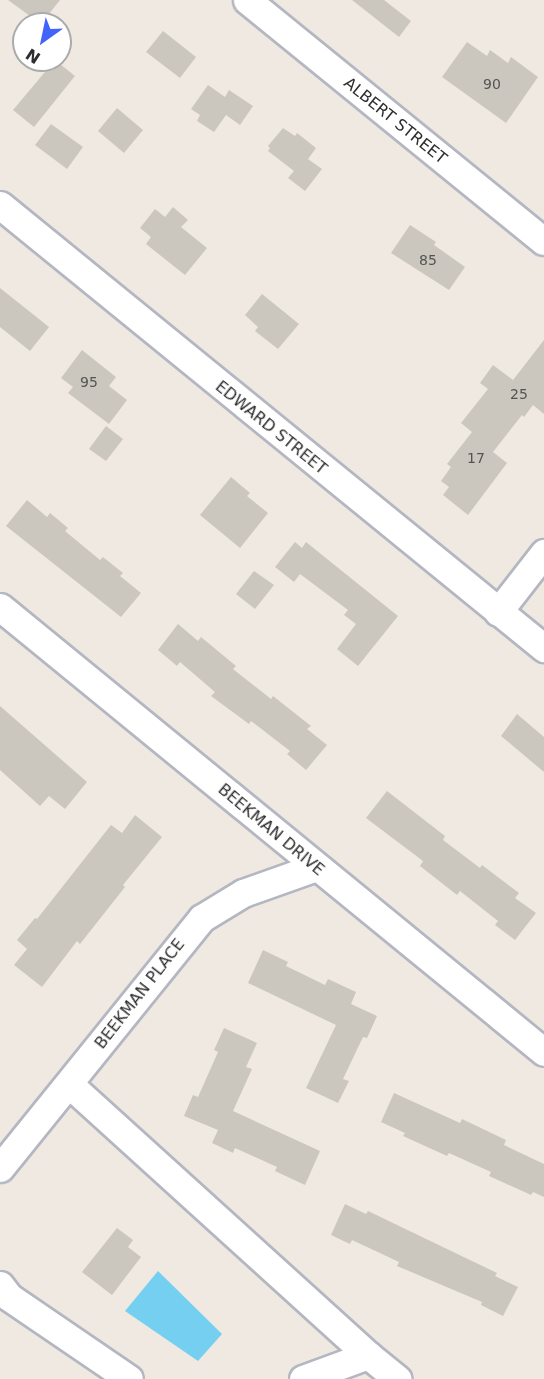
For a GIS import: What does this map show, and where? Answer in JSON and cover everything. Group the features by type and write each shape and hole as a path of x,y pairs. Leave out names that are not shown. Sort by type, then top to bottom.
{"street":[{"name":"ALBERT STREET","path":"247,0 544,241"},
{"name":"EDWARD STREET","path":"0,205 544,648"},
{"path":"498,612 544,553"},
{"name":"BEEKMAN DRIVE","path":"0,607 544,1052"},
{"name":"BEEKMAN PLACE","path":"0,1168 202,918 243,893 316,867"},
{"path":"69,1084 368,1355 398,1379"},
{"path":"0,1285 9,1297 129,1379"},
{"path":"303,1379 368,1355"}],"water":[{"path":"158,1271 222,1334 198,1361 125,1311"}],"building":[{"path":"8,0 60,0 50,12 24,12"},
{"path":"352,0 384,0 411,21 399,37"},
{"path":"163,31 196,57 180,78 146,52"},
{"path":"467,42 487,56 490,50 508,63 511,57 538,77 506,123 442,77"},
{"path":"45,72 70,72 75,76 34,127 13,110"},
{"path":"208,85 225,97 229,90 253,106 240,125 226,115 214,132 197,121 200,115 191,109"},
{"path":"117,108 143,130 124,153 98,131"},
{"path":"51,124 83,147 67,169 35,145"},
{"path":"283,128 295,136 297,133 316,148 308,159 322,169 305,191 288,178 294,171 268,151 270,148 268,146"},
{"path":"173,207 188,220 181,227 207,248 185,275 146,244 151,237 140,228 155,209 165,217"},
{"path":"410,225 436,242 434,245 465,267 449,290 391,253"},
{"path":"0,288 49,327 30,351 0,327"},
{"path":"262,294 299,324 278,349 255,331 258,327 245,315"},
{"path":"544,340 544,414 533,405 524,417 522,415 493,452 507,463 468,515 443,495 449,487 441,481 451,467 447,464 472,432 461,423 488,389 480,383 493,365 513,380"},
{"path":"82,350 116,377 109,386 127,400 109,424 68,393 73,387 61,378"},
{"path":"106,426 123,439 106,461 89,449"},
{"path":"231,477 250,493 247,496 268,513 240,548 200,515"},
{"path":"27,500 47,517 50,513 68,528 65,531 100,560 103,557 123,573 120,576 141,593 121,617 6,526"},
{"path":"295,542 302,548 306,542 398,616 358,666 337,649 356,624 344,615 348,610 300,574 294,582 275,567"},
{"path":"254,571 274,585 255,609 236,594"},
{"path":"178,624 198,641 201,637 236,666 233,669 271,699 273,696 311,726 307,729 327,745 306,770 287,754 290,751 251,721 249,724 211,696 215,692 180,662 177,666 158,650"},
{"path":"0,706 87,782 65,809 49,796 40,806 0,770"},
{"path":"517,714 544,737 544,772 501,736"},
{"path":"387,791 445,836 443,840 480,868 482,865 519,893 515,898 536,913 515,940 495,925 498,921 460,891 457,895 420,866 423,861 366,818"},
{"path":"135,815 162,837 80,944 77,941 42,987 14,965 27,949 17,940 35,918 37,919 111,825 122,833"},
{"path":"263,950 288,962 286,966 325,985 328,979 356,992 351,1004 377,1016 367,1038 363,1037 343,1079 349,1081 338,1103 306,1088 336,1025 248,983"},
{"path":"224,1028 257,1043 246,1067 252,1069 233,1111 320,1151 305,1185 275,1171 277,1167 235,1148 233,1153 212,1143 218,1130 184,1116 193,1095 198,1097 218,1052 214,1050"},
{"path":"394,1093 460,1123 462,1119 506,1140 504,1145 544,1164 544,1197 533,1192 531,1195 489,1176 491,1172 449,1153 447,1156 403,1136 405,1133 381,1122"},
{"path":"345,1204 366,1214 368,1211 497,1273 495,1276 518,1287 503,1316 481,1305 482,1302 397,1266 399,1262 352,1240 350,1244 331,1235"},
{"path":"117,1228 133,1240 128,1247 141,1257 112,1295 82,1272"}]}
